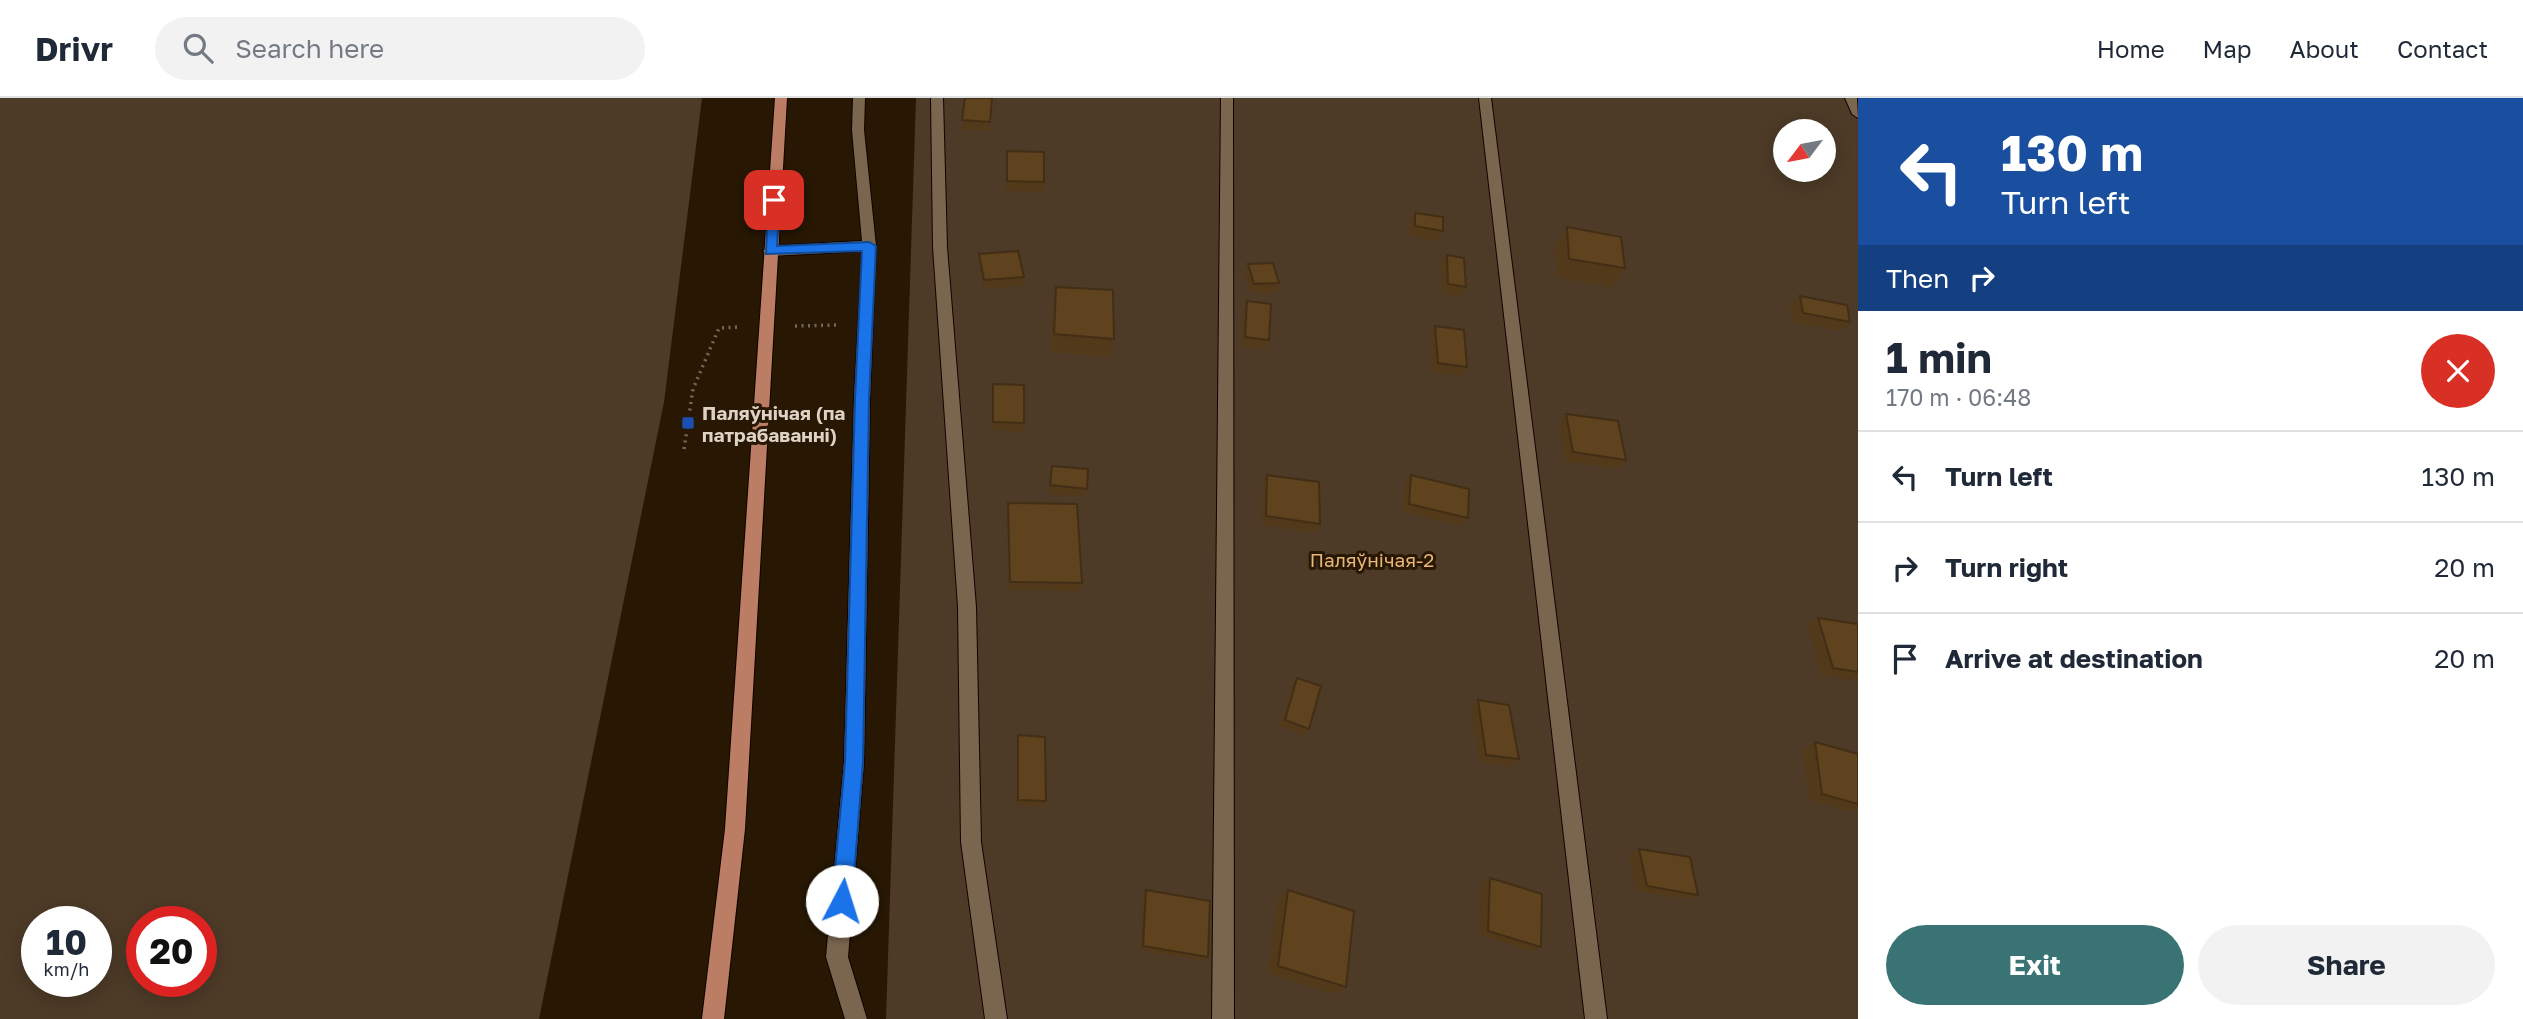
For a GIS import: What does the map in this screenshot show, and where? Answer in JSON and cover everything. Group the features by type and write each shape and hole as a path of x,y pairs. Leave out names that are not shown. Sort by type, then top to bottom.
{"main road":[{"path":"713,1019 735,829 770,251 782,98"}],"lane":[{"path":"856,1019 837,957 854,762 862,399 869,246 858,130 859,98"},
{"path":"937,98 940,247 967,607 971,842 996,1019"},
{"path":"1223,1019 1227,98"},
{"path":"1485,98 1596,1019"},
{"path":"1852,98 1858,114"},
{"path":"770,251 869,246"}],"green space":[{"path":"0,98 702,98 664,402 539,1019 0,1019"},
{"name":"Паляўнічая-2","path":"916,98 1858,98 1858,1019 886,1019"}],"building":[{"path":"965,98 992,98 990,122 962,120"},
{"path":"1007,151 1044,152 1044,182 1007,181"},
{"path":"1415,213 1443,217 1443,231 1415,226"},
{"path":"1567,227 1621,237 1625,268 1569,259"},
{"path":"1018,251 1024,277 984,280 979,254"},
{"path":"1447,255 1464,258 1466,287 1448,284"},
{"path":"1273,263 1279,283 1254,284 1248,264"},
{"path":"1056,287 1113,290 1114,339 1054,334"},
{"path":"1800,296 1847,305 1850,322 1803,313"},
{"path":"1247,301 1271,304 1269,340 1245,337"},
{"path":"1435,326 1464,330 1467,367 1438,363"},
{"path":"993,384 1024,385 1024,423 993,422"},
{"path":"1566,414 1618,421 1626,460 1573,452"},
{"path":"1052,466 1088,469 1087,489 1050,485"},
{"path":"1267,475 1319,482 1320,524 1266,516"},
{"path":"1411,475 1469,489 1468,518 1409,504"},
{"path":"1008,503 1077,504 1082,583 1010,582"},
{"path":"1818,618 1858,624 1858,672 1833,668"},
{"path":"1297,678 1321,686 1309,729 1285,720"},
{"path":"1478,700 1509,705 1519,759 1486,755"},
{"path":"1018,735 1045,737 1046,801 1018,800"},
{"path":"1815,742 1858,754 1858,804 1822,794"},
{"path":"1639,849 1690,857 1698,895 1647,886"},
{"path":"1490,878 1542,894 1541,947 1488,931"},
{"path":"1146,890 1210,901 1208,957 1143,946"},
{"path":"1288,890 1354,911 1346,987 1278,966"}],"place":[{"name":"Паляўнічая (па патрабаванні)","path":"688,423"}],"route":[{"path":"774,200 770,251 869,246 862,399 854,762 842,901"}]}
